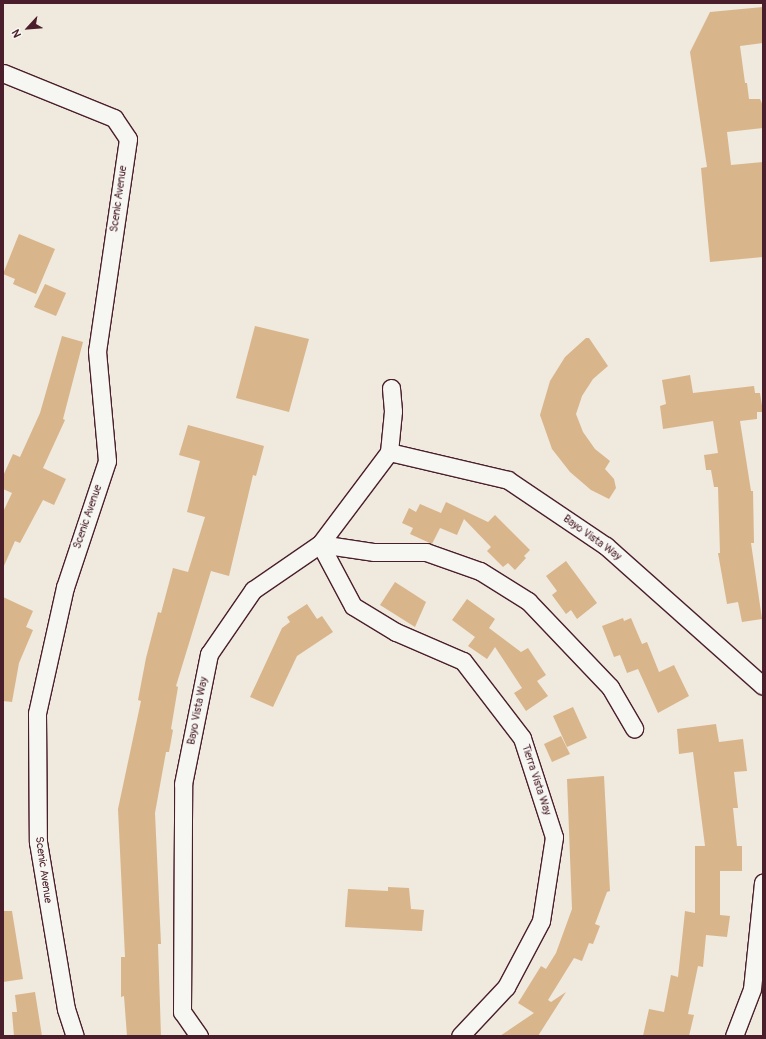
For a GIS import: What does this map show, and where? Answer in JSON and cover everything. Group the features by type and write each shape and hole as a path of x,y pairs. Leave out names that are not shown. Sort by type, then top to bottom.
{"street":[{"name":"Scenic Avenue","path":"3,72 114,118 128,139 97,351 108,461 64,587 37,713 38,842 66,1008 75,1036"},
{"path":"389,452 393,411 391,388"},
{"name":"Bayo Vista Way","path":"199,1036 182,1012 183,784 209,654 253,590 320,544 389,452 508,480 606,546 763,686"},
{"path":"320,544 374,552 426,552 480,570 528,601 610,687 634,728"},
{"name":"Tierra Vista Way","path":"320,544 353,606 396,632 463,661 522,738 554,837 541,921 506,987 460,1036"},
{"path":"734,1036 752,989 763,883"}],"building":[{"path":"763,7 763,43 740,46 745,83 747,83 749,99 760,99 763,106 763,128 727,132 731,165 763,162 763,257 710,262 701,168 707,167 690,52 710,12"},
{"path":"19,234 55,249 36,294 13,284 15,279 3,274"},
{"path":"45,284 66,293 56,316 34,307"},
{"path":"255,326 309,339 289,412 236,398"},
{"path":"62,336 83,342 63,419 65,420 43,468 66,479 54,505 43,500 20,543 15,541 3,568 3,512 12,493 3,489 3,476 13,454 20,457 40,413"},
{"path":"586,338 589,338 608,366 593,379 582,396 576,414 583,432 595,449 610,461 605,469 614,479 616,488 609,499 591,490 570,472 552,449 540,415 550,381 565,357"},
{"path":"690,375 693,393 754,386 755,393 760,393 763,412 757,412 757,419 740,421 751,491 753,491 754,543 751,543 762,619 742,622 738,602 727,604 718,553 720,553 718,487 714,487 711,470 706,470 704,455 718,453 713,421 663,429 660,406 666,404 662,380"},
{"path":"188,425 264,446 256,476 253,475 229,576 211,571 176,686 178,687 171,729 173,730 169,752 166,752 155,813 161,944 158,944 161,1036 127,1036 124,996 121,997 121,957 125,957 118,809 141,701 138,700 146,658 158,612 161,613 173,568 188,572 205,517 187,512 200,461 179,455"},
{"path":"446,502 488,522 495,515 530,550 524,556 526,558 515,570 508,563 503,567 487,551 491,547 464,519 457,535 440,528 432,544 410,534 413,528 402,523 409,508 416,512 420,504 441,513"},
{"path":"566,561 597,603 577,619 571,610 566,614 552,595 557,591 546,576"},
{"path":"395,582 426,602 415,627 380,605"},
{"path":"3,597 33,611 26,627 33,630 19,663 12,702 3,701"},
{"path":"467,599 495,619 489,628 521,652 528,648 546,675 537,681 548,696 526,711 514,693 522,688 495,647 487,659 468,646 475,637 452,620"},
{"path":"307,604 317,619 322,616 333,632 297,656 273,707 250,697 282,628 290,622 287,617"},
{"path":"623,618 624,621 631,618 642,644 647,642 659,672 674,665 689,696 658,713 638,669 627,673 620,655 614,657 602,626"},
{"path":"573,707 587,738 567,747 553,716"},
{"path":"716,724 719,742 743,739 747,771 734,772 738,808 733,808 737,846 742,846 742,871 720,871 720,915 730,916 727,937 706,935 703,967 698,966 688,1014 694,1015 689,1036 643,1036 649,1009 664,1012 671,975 678,977 685,911 695,913 695,846 705,846 693,752 679,754 677,729"},
{"path":"561,736 570,754 552,762 544,744"},
{"path":"604,776 610,891 607,892 595,924 600,926 593,944 589,943 582,961 574,958 548,1000 551,1002 566,992 538,1036 500,1036 534,1013 518,1003 541,966 546,969 556,953 572,909 567,779"},
{"path":"388,887 409,888 411,909 424,910 422,931 345,927 348,889 388,891"},
{"path":"3,911 12,911 23,979 3,982"},
{"path":"35,992 42,1036 14,1036 12,1012 17,1012 15,995"}]}
